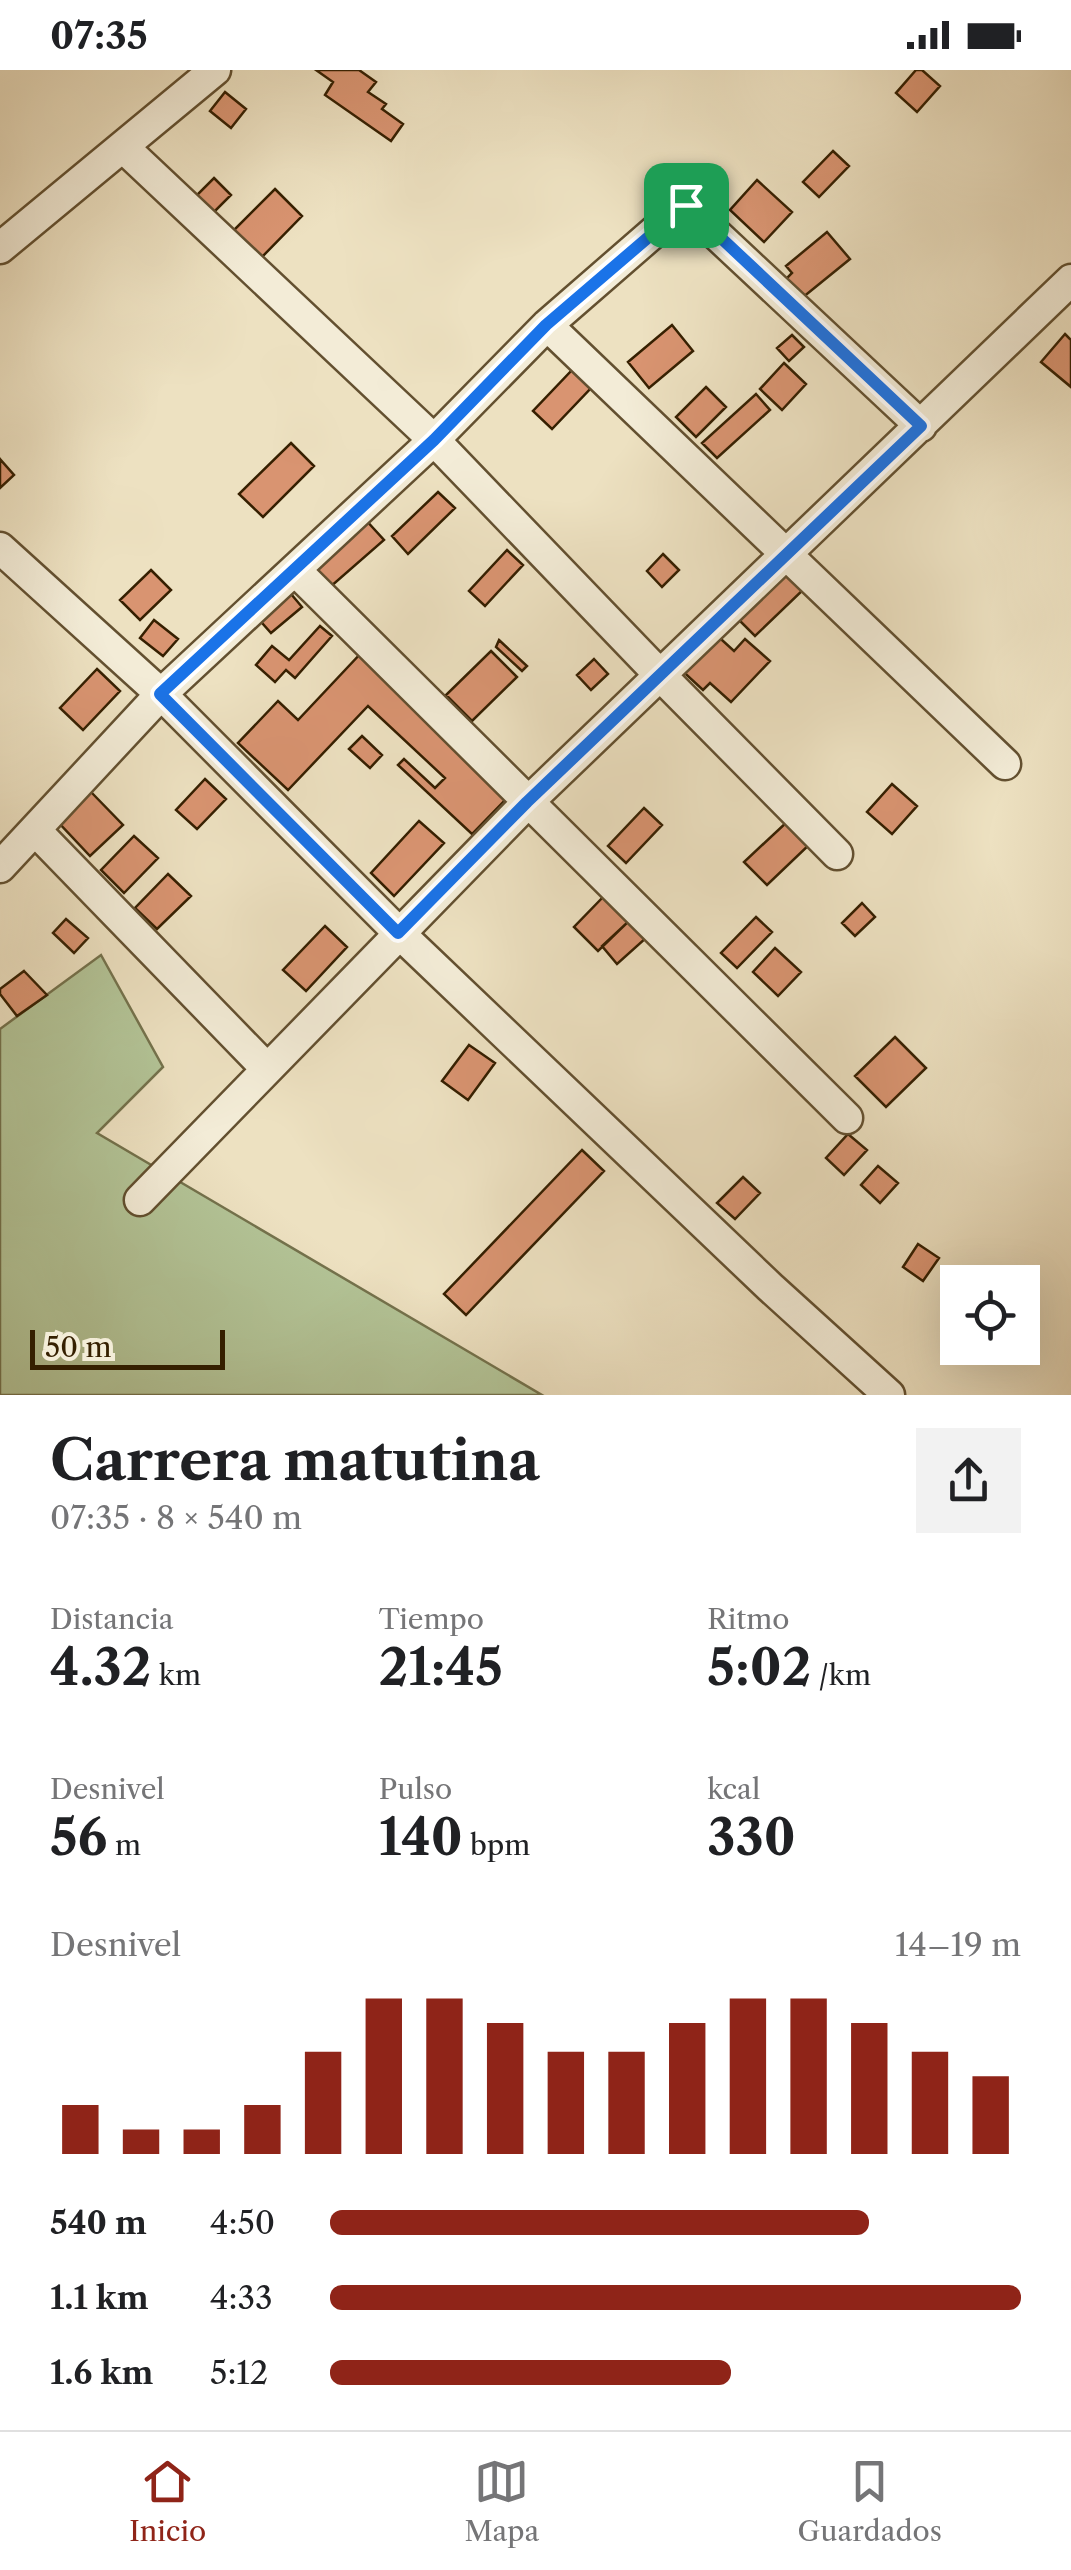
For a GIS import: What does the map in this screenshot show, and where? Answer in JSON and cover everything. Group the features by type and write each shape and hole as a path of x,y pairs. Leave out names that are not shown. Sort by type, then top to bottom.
{"street":[{"path":"0,248 215,70"},
{"path":"123,147 434,440 837,854"},
{"path":"0,867 160,694 434,440 546,325 686,205 921,426"},
{"path":"140,1200 527,802 1071,280"},
{"path":"546,325 1005,764"},
{"path":"0,548 160,694 398,933 770,1287 890,1395"},
{"path":"295,570 847,1118"},
{"path":"35,830 267,1069"}],"green space":[{"path":"101,955 163,1067 97,1133 542,1395 0,1395 0,1029"}],"building":[{"path":"316,70 359,70 376,82 368,92 386,104 382,109 403,124 391,141 325,95 333,82"},
{"path":"916,70 922,70 940,86 917,112 896,93"},
{"path":"225,92 246,109 231,128 210,111"},
{"path":"833,151 849,166 819,197 803,182"},
{"path":"214,178 231,195 212,214 195,197"},
{"path":"757,180 792,212 764,242 730,210"},
{"path":"275,189 302,216 261,258 233,231"},
{"path":"827,232 850,259 802,298 786,279 792,273 786,266"},
{"path":"672,325 693,351 649,388 628,362"},
{"path":"1065,334 1071,340 1071,387 1041,362"},
{"path":"792,335 804,347 789,361 777,348"},
{"path":"784,363 806,384 782,410 760,389"},
{"path":"573,369 592,387 552,429 533,411"},
{"path":"706,387 726,407 696,437 676,417"},
{"path":"756,394 770,410 717,458 702,443"},
{"path":"291,443 314,466 263,517 239,494"},
{"path":"0,459 14,475 0,488"},
{"path":"438,492 455,508 408,554 392,536"},
{"path":"364,518 384,540 329,588 310,566"},
{"path":"507,550 523,565 485,606 469,591"},
{"path":"663,554 679,570 662,587 647,571"},
{"path":"785,568 805,588 755,636 735,616"},
{"path":"151,570 171,590 140,620 120,600"},
{"path":"286,588 302,607 271,633 255,615"},
{"path":"154,620 178,639 163,656 140,638"},
{"path":"320,626 332,636 295,678 286,670 275,682 256,665 272,646 289,660"},
{"path":"711,630 734,651 745,639 770,661 731,702 710,683 703,690 677,666"},
{"path":"499,640 527,666 522,671 496,647"},
{"path":"363,651 513,792 472,834 398,765 404,759 435,788 445,778 368,706 288,790 238,743 278,701 298,720"},
{"path":"491,651 517,677 472,721 446,695"},
{"path":"594,659 608,674 591,690 577,675"},
{"path":"97,669 120,691 83,730 60,708"},
{"path":"362,736 382,755 370,768 349,749"},
{"path":"205,779 226,799 197,829 176,810"},
{"path":"892,784 917,806 892,834 867,812"},
{"path":"91,792 123,825 90,856 59,823"},
{"path":"644,808 662,825 626,863 608,846"},
{"path":"789,820 811,843 767,885 744,862"},
{"path":"419,821 444,843 394,896 371,873"},
{"path":"134,836 158,858 124,893 101,870"},
{"path":"168,874 191,896 157,929 135,908"},
{"path":"606,894 630,920 598,951 574,927"},
{"path":"862,903 875,917 855,936 842,923"},
{"path":"756,917 772,932 737,968 721,953"},
{"path":"66,919 88,938 74,953 53,933"},
{"path":"630,920 646,938 617,964 602,946"},
{"path":"325,926 347,947 306,991 283,970"},
{"path":"775,948 801,972 778,996 753,972"},
{"path":"24,971 47,995 17,1016 0,989"},
{"path":"895,1037 926,1068 886,1107 855,1076"},
{"path":"469,1045 495,1063 468,1100 442,1081"},
{"path":"848,1134 867,1150 844,1175 826,1158"},
{"path":"582,1150 604,1171 466,1315 444,1294"},
{"path":"878,1166 898,1183 880,1203 861,1185"},
{"path":"743,1177 760,1193 735,1219 717,1203"},
{"path":"918,1244 939,1258 923,1281 903,1267"}],"route":[{"path":"686,205 921,426 527,802 398,933 160,694 434,440 546,325 686,205"}]}
